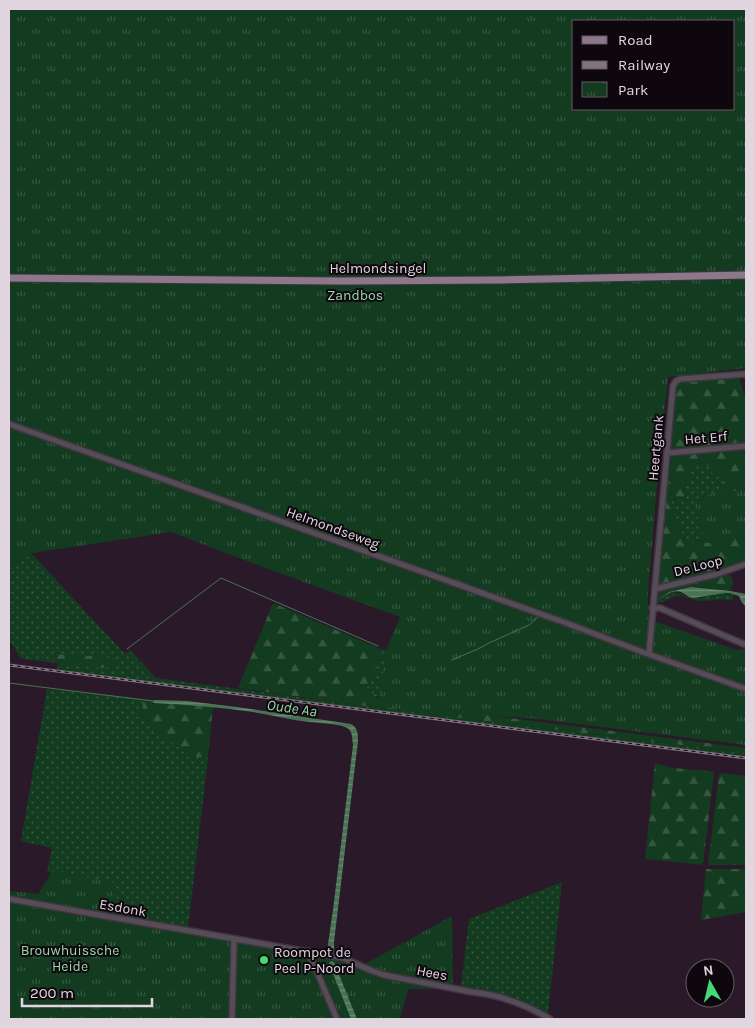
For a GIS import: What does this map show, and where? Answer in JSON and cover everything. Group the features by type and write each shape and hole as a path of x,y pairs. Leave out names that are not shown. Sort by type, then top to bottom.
{"main road":[{"name":"Helmondsingel","path":"9,278 342,281 746,275"}],"street":[{"name":"Heertgank","path":"655,589 673,386 680,379 746,374"},
{"name":"Helmondseweg","path":"9,424 746,689"},
{"name":"Het Erf","path":"667,453 746,446"},
{"name":"De Loop","path":"655,589 717,574 746,564"},
{"path":"649,654 655,589"},
{"path":"652,608 660,608 746,645"},
{"name":"Esdonk","path":"9,899 234,940"},
{"path":"232,1019 234,940"},
{"name":"Hees","path":"234,940 343,958 384,975 472,992 487,993 530,1008 550,1019"},
{"path":"308,951 337,1019"}],"green space":[{"name":"Zandbos","path":"9,9 746,9 746,368 668,377 657,485 648,594 648,619 737,650 746,649 746,745 538,719 377,707 387,648 400,617 171,532 30,554 9,567"},
{"path":"739,377 746,400 746,444 671,449 677,383"},
{"path":"746,448 746,563 661,586 657,584 671,456","holes":["701,463 709,466 715,477 724,479 724,490 716,536 712,542 692,542 684,537 677,524 671,503 675,499 679,504 684,501 685,481 691,475 694,467"]},
{"path":"701,463 709,466 713,474 724,479 724,490 716,536 708,543 701,541 692,542 684,537 677,524 671,503 675,499 679,503 685,482 691,475 691,470"},
{"path":"746,490 746,525 726,535 703,539 694,500 715,493"},
{"path":"30,554 125,654 130,650 156,678 746,753 746,757 57,672 58,663 21,659 9,639 9,567"},
{"path":"725,574 733,578 730,591 699,587 666,593 657,600 658,590"},
{"path":"657,591 657,600 671,593 694,598 724,593 734,594 730,601 719,599 699,601 680,596 655,603"},
{"path":"273,603 383,650 365,691 377,695 376,698 392,703 746,748 746,753 373,707 238,688"},
{"path":"383,649 438,672 384,698 365,692"},
{"path":"53,654 118,659 109,667 101,668 58,663"},
{"path":"47,689 144,699 141,716 189,756 208,758 188,928 107,913 94,881 47,872 52,848 21,841"},
{"path":"144,699 154,703 213,707 208,758 189,756 141,716"},
{"path":"655,763 676,768 714,772 703,865 645,859"},
{"path":"720,773 746,776 746,865 708,865"},
{"path":"706,869 746,869 746,912 701,920"},
{"name":"Brouwhuissche Heide","path":"53,870 114,883 114,913 363,965 452,916 453,989 408,989 400,1019 9,1019 9,891 38,894"},
{"path":"562,882 548,1014 511,996 461,986 469,919"}],"shaded area":[{"path":"691,587 746,594 746,607 739,596 729,593 693,598 678,591 657,600 669,592"},
{"path":"152,701 187,701 237,707 351,724 355,727 358,741 334,952 327,951 353,745 349,729 335,725 241,710 154,703"},
{"path":"331,961 334,962 357,1019 351,1019 330,966 329,963"}],"waterway":[{"path":"127,649 221,578 378,646"},
{"path":"452,660 529,625 538,617"},
{"name":"Oude Aa","path":"9,683 153,701"}],"railway":[{"path":"9,665 746,758"}],"place":[{"name":"Roompot de Peel P-Noord","path":"264,960"}]}
